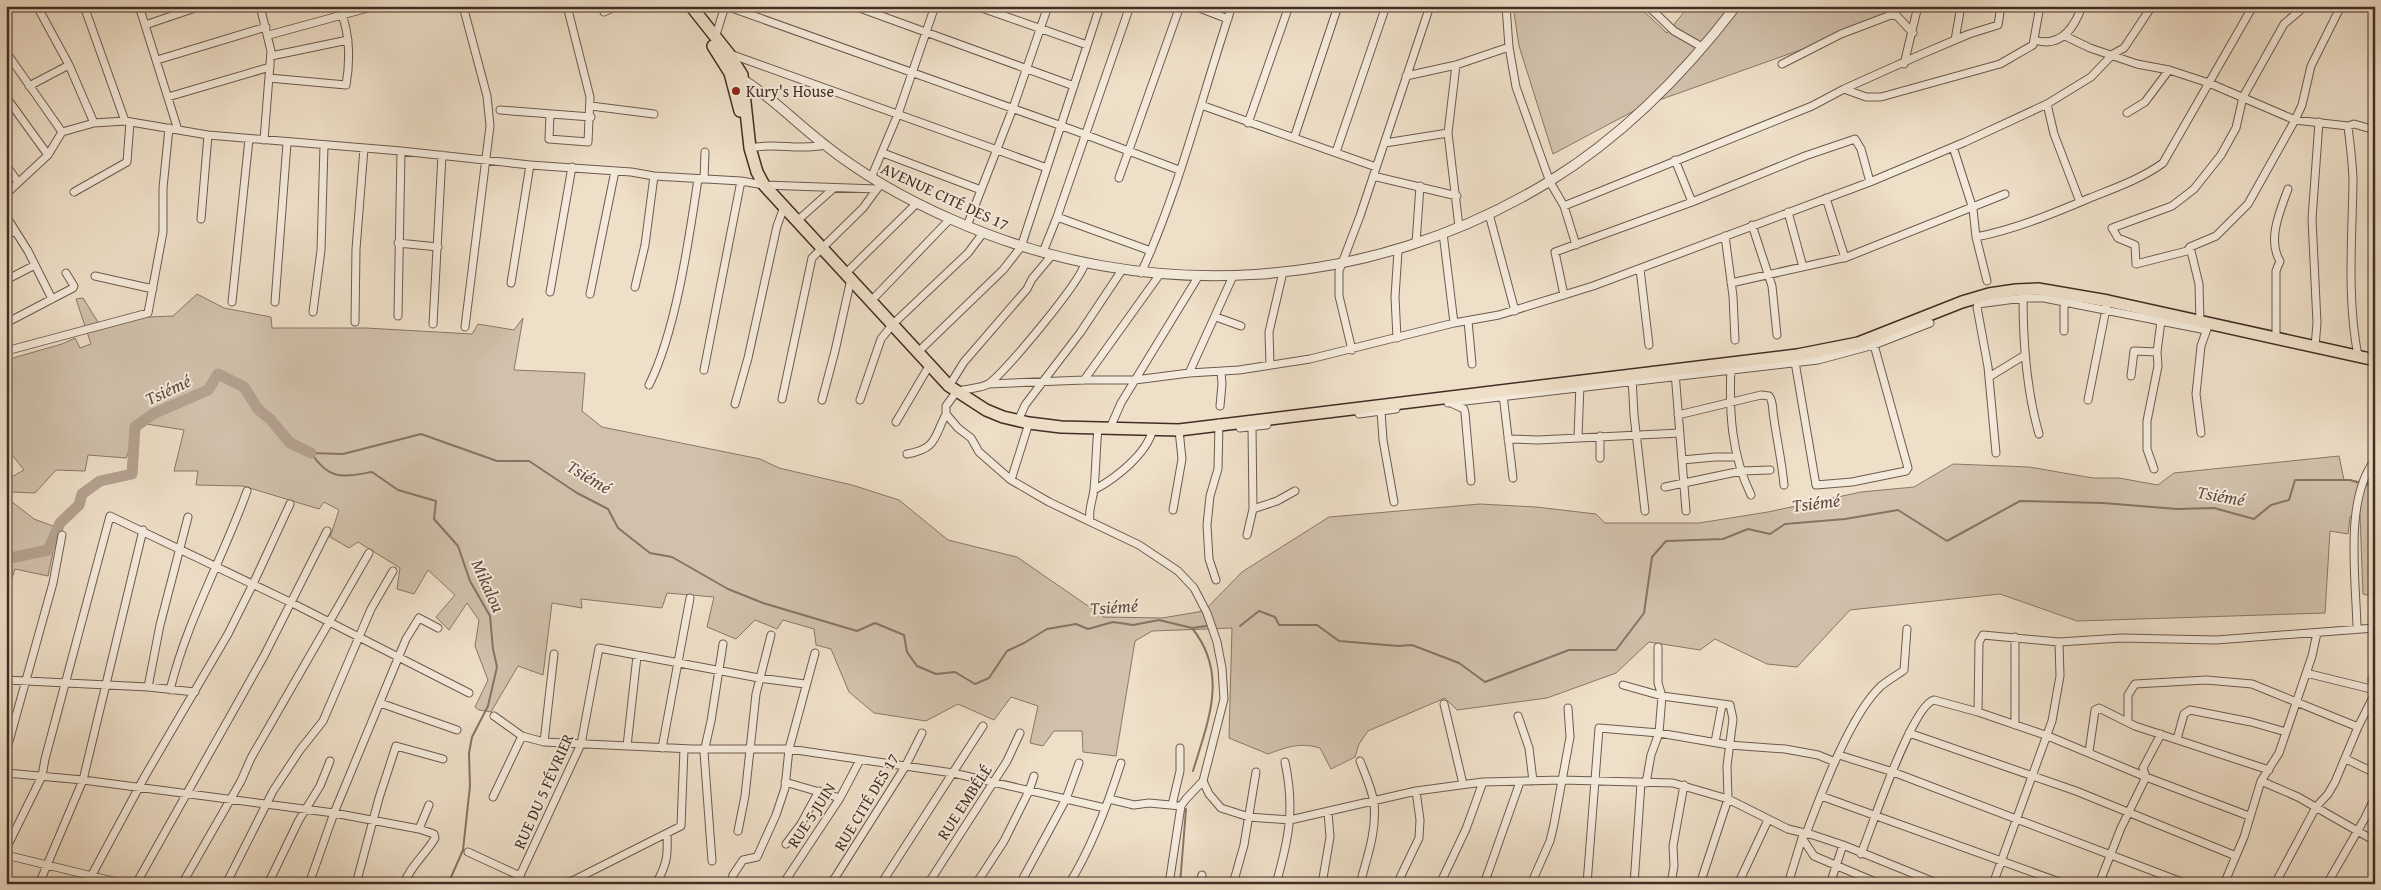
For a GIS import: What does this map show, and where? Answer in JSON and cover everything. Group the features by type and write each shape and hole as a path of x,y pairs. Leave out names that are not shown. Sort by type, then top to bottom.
{"main road":[{"path":"685,6 734,72 744,81 750,147"},
{"path":"691,6 729,54 734,72 741,122 757,172 764,185 893,324 928,366 953,389 986,410 1029,423 1098,428 1179,430 1220,427 1409,401 1445,400 1503,394 1731,365 1858,343 1989,294 2023,290 2276,338 2375,360"}],"street":[{"path":"37,6 69,65 94,123"},
{"path":"74,192 127,162 128,122 84,6"},
{"path":"139,6 178,130"},
{"path":"145,25 202,6"},
{"path":"260,6 269,35 271,56 264,140"},
{"path":"269,35 375,6"},
{"path":"463,6 490,111 490,126 476,250 465,327"},
{"path":"550,114 549,138 556,141 588,143 591,106 567,6"},
{"path":"604,12 617,6"},
{"path":"715,38 725,6 1013,108 1179,170"},
{"path":"854,6 1074,86"},
{"path":"871,178 898,114 936,6"},
{"path":"976,6 1039,30 1087,45"},
{"path":"967,226 1013,108 1048,6"},
{"path":"917,353 1003,270 1021,247 1100,6"},
{"path":"907,454 918,452 930,446 946,414 946,406 964,362 1027,289 1047,254 1057,217 1130,6"},
{"path":"1119,178 1180,6"},
{"path":"1194,6 1228,19"},
{"path":"1141,273 1151,251 1179,170 1232,6"},
{"path":"1248,123 1290,6"},
{"path":"1294,138 1338,6"},
{"path":"1336,152 1386,6"},
{"path":"1352,350 1339,296 1339,270 1385,143 1430,6"},
{"path":"1506,6 1509,47 1518,95 1550,182 1564,206 1576,245"},
{"path":"1648,6 1674,31 1702,47"},
{"name":"AVENUE CITÉ DES 17","path":"767,98 824,145 871,178 879,186 950,219 1021,247 1085,263 1141,273 1198,277 1283,272 1342,264 1398,251 1489,214 1550,182 1603,144 1639,114 1682,73 1736,6"},
{"path":"1904,64 1918,6"},
{"path":"1955,40 1961,6"},
{"path":"1564,206 1812,106 1844,89 1955,40 1998,25 2001,6"},
{"path":"1844,89 1866,97 1881,97 1898,94 2000,64 2029,49 2034,40 2040,6"},
{"path":"2034,40 2051,43 2065,36 2076,21 2082,6"},
{"path":"953,389 989,384 1135,380 1188,373 1221,372 1352,350 1454,323 1515,311 1640,269 1752,225 1870,182 2047,104 2091,77 2113,54 2124,48 2152,6"},
{"path":"1976,237 2016,228 2148,173 2163,163 2254,6"},
{"path":"2305,6 2284,24 2243,97 2232,135 2221,155 2194,188 2172,206 2112,228 2118,238 2135,244 2136,264 2187,251 2190,247 2216,236 2248,204 2295,120 2302,105 2311,66 2341,6"},
{"path":"269,78 346,85 348,40 342,15"},
{"path":"1782,64 1842,34 1891,15 1897,16 1913,33"},
{"path":"157,60 266,27"},
{"path":"2065,36 2090,48 2113,54 2137,64 2169,70 2209,83 2295,120 2348,126 2354,124 2375,130"},
{"path":"271,56 348,40"},
{"path":"1406,76 1456,65 1509,47"},
{"path":"6,52 62,132"},
{"path":"729,54 1047,168"},
{"path":"29,86 69,65"},
{"path":"1456,65 1448,133 1460,227"},
{"path":"168,97 270,67"},
{"path":"2127,113 2145,102 2169,70"},
{"path":"734,72 767,98"},
{"path":"744,81 767,98"},
{"path":"6,97 48,155"},
{"path":"2047,104 2054,134 2080,202"},
{"path":"1201,105 1248,123 1376,166"},
{"path":"591,106 654,114"},
{"path":"500,110 590,117"},
{"path":"6,194 48,155 62,132 94,123 128,122 208,135 401,151 654,176 741,181 764,185 834,188 879,186"},
{"path":"2315,347 2317,323 2312,219 2319,122"},
{"path":"2348,126 2353,178 2352,288 2355,341 2358,356"},
{"path":"6,352 109,322 146,314 149,311 162,232 169,128"},
{"path":"1385,143 1448,133"},
{"path":"201,218 208,135"},
{"path":"232,302 249,139"},
{"path":"1564,295 1554,253 1692,202 1805,156 1855,139 1861,149 1870,182"},
{"path":"275,302 287,143"},
{"path":"750,147 761,145 808,148 824,145"},
{"path":"313,312 322,250 324,146"},
{"path":"1953,147 1973,209 1976,237 1987,281"},
{"path":"355,322 356,249 364,148"},
{"path":"398,316 401,151"},
{"path":"649,384 670,321 701,179 705,152"},
{"path":"882,153 981,190"},
{"path":"433,324 442,155"},
{"path":"1676,160 1692,202"},
{"path":"6,165 18,182"},
{"path":"512,283 530,165"},
{"path":"550,292 572,167"},
{"path":"590,294 615,171"},
{"path":"635,287 645,245 654,176"},
{"path":"1373,176 1457,196"},
{"path":"704,370 741,181"},
{"path":"782,399 812,258 863,208 879,186"},
{"path":"1416,243 1420,186"},
{"path":"797,221 834,188"},
{"path":"2276,338 2276,271 2280,261 2275,253 2276,231 2279,214 2288,189"},
{"path":"1732,283 1845,258 1973,209 2005,194"},
{"path":"1826,198 1845,258"},
{"path":"822,400 834,358 848,276 917,203"},
{"path":"735,404 748,358 777,226 784,207"},
{"path":"1788,212 1803,267"},
{"path":"1489,214 1515,311"},
{"path":"6,216 35,265 52,300"},
{"path":"1057,217 1151,251"},
{"path":"872,301 950,219"},
{"path":"1752,225 1772,286 1777,336"},
{"path":"6,236 15,231"},
{"path":"860,400 881,339 893,324 968,253 983,233"},
{"path":"1443,233 1454,323"},
{"path":"1725,236 1732,283 1735,340"},
{"path":"398,243 438,247"},
{"path":"2190,247 2199,284 2205,325 2196,394 2201,433"},
{"path":"1397,338 1395,298 1398,251"},
{"path":"989,384 1066,294 1083,271 1085,263"},
{"path":"6,280 35,265"},
{"path":"1640,269 1649,345"},
{"path":"1018,420 1023,408 1080,333 1122,270"},
{"path":"1270,365 1269,332 1283,272"},
{"path":"6,323 74,287 66,273"},
{"path":"1084,380 1160,274"},
{"path":"96,276 153,289"},
{"path":"1188,373 1216,317 1233,276"},
{"path":"1110,428 1121,403 1198,277"},
{"path":"1996,453 1989,376 1977,306 2023,298 2067,297 2064,307 2064,331"},
{"path":"2023,298 2025,356 2030,405 2039,434"},
{"path":"2088,400 2093,384 2095,358 2106,305 2161,321 2205,325"},
{"path":"1216,317 1241,326"},
{"path":"1468,321 1472,364"},
{"path":"2154,469 2147,449 2147,421 2158,366 2157,352 2161,321"},
{"path":"1750,495 1736,457 1731,404 1731,365 1795,362 1837,356 1874,345 1930,323"},
{"path":"1795,362 1816,486 1852,482 1906,472 1908,468 1874,345"},
{"path":"2132,376 2134,352 2157,352"},
{"path":"1989,376 2025,356"},
{"path":"896,422 928,366"},
{"path":"1220,406 1221,372"},
{"path":"1675,372 1686,511"},
{"path":"1632,378 1636,436 1645,511"},
{"path":"1578,436 1580,384"},
{"path":"1503,394 1513,478"},
{"path":"1678,415 1731,404 1766,394 1772,399 1784,485"},
{"path":"1445,400 1464,409 1471,481"},
{"path":"1216,580 1209,559 1207,525 1210,496 1218,469 1220,427 1252,427 1381,411 1406,407 1409,401"},
{"path":"1381,411 1383,440 1394,502"},
{"path":"946,414 971,438 979,452 1010,480 1049,502 1139,544 1178,571 1194,588 1207,613 1217,642 1222,668 1224,699 1203,781 1182,806 1169,884"},
{"path":"1010,480 1029,423"},
{"path":"1247,536 1253,509 1252,427"},
{"path":"1090,521 1098,428"},
{"path":"1094,490 1107,483 1133,459 1150,439 1153,429"},
{"path":"1173,510 1182,459 1179,430"},
{"path":"1508,439 1538,440 1578,436 1636,436 1680,433"},
{"path":"1600,436 1600,458"},
{"path":"1682,460 1736,457"},
{"path":"2357,628 2355,519 2360,488 2366,470 2375,460"},
{"path":"1665,486 1741,472 1770,470"},
{"path":"1253,509 1277,501 1295,490"},
{"path":"170,690 184,639 217,567 247,491"},
{"path":"87,884 139,788 195,692 253,584 290,504"},
{"path":"6,850 42,776 108,518 113,516 292,603 469,694"},
{"path":"148,687 160,625 188,517"},
{"path":"39,884 83,780 143,530"},
{"path":"136,884 292,603 327,531"},
{"path":"6,752 52,582 62,534"},
{"path":"182,884 230,801 251,758 369,552"},
{"path":"226,884 266,805 300,750 324,721 371,609 393,571"},
{"path":"662,748 690,598"},
{"path":"309,884 334,813 397,658 417,619 420,618 438,628"},
{"path":"1978,712 1980,639 1986,634 2059,642 2121,638 2162,641 2216,640 2375,628"},
{"path":"1788,884 1804,836 1837,758 1868,702 1881,686 1904,670 1907,629"},
{"path":"2224,884 2236,856 2261,781 2269,770 2286,732 2317,633"},
{"path":"738,831 758,678 771,635"},
{"path":"2015,725 2016,637"},
{"path":"1993,884 2048,736 2058,699 2060,676 2059,642"},
{"path":"712,861 705,749 723,644"},
{"path":"1634,884 1644,783 1651,754 1660,733 1662,696 1658,683 1658,646"},
{"name":"RUE DU 5 FÉVRIER","path":"516,884 582,744 592,678 599,648 637,656"},
{"path":"734,884 732,878 742,862 757,857 776,815 785,782 790,749 805,684 815,653"},
{"path":"544,742 554,654"},
{"path":"627,746 637,656 758,678 805,684"},
{"path":"2275,884 2316,807 2328,794 2346,759 2375,690 2372,680 2375,668"},
{"path":"2306,673 2375,690"},
{"path":"6,680 148,687 195,692"},
{"path":"2128,722 2128,695 2135,684 2206,680 2237,682 2265,688 2358,727"},
{"path":"1623,685 1662,696 1722,705 1730,704 1732,707 1733,719 1727,766 1728,799 1700,884"},
{"path":"1861,854 1909,733 1923,707 1931,700 1938,700 1978,712 2048,736 2146,777 2249,816"},
{"path":"380,703 457,730"},
{"path":"1444,704 1462,784"},
{"path":"1715,742 1722,705"},
{"path":"1531,884 1550,840 1570,737 1568,708"},
{"path":"2088,752 2096,708 2161,734 2269,770"},
{"path":"2177,739 2184,714 2190,710 2251,722 2286,732"},
{"path":"494,716 522,736 544,742 684,749 790,749 953,774 1105,808"},
{"path":"1518,716 1529,748 1533,781"},
{"path":"881,884 983,726"},
{"path":"1587,884 1599,728 1660,733 1729,745 1785,748 1837,758 1893,772 2187,884"},
{"name":"RUE CITÉ DES 17","path":"831,884 905,767 922,733"},
{"name":"RUE EMBÉLÉ","path":"928,884 1007,761 1020,733"},
{"path":"1909,733 2033,775 2236,856"},
{"path":"2099,884 2110,854 2146,777 2143,768 2161,734"},
{"path":"493,797 522,736"},
{"path":"356,884 373,819 396,746 443,759"},
{"path":"1172,805 1180,771 1180,748"},
{"path":"561,884 574,880 667,834 682,824 684,749"},
{"path":"2346,759 2375,773"},
{"path":"268,884 305,809 320,786 330,760"},
{"name":"RUE 5 JUIN","path":"783,884 840,798 860,760"},
{"path":"1360,761 1374,801 1373,835 1360,884"},
{"path":"1276,884 1285,854 1290,820 1291,791 1284,762"},
{"path":"1020,884 1066,799 1079,763"},
{"path":"1069,884 1084,856 1109,799 1121,763"},
{"path":"1233,884 1244,845 1256,772"},
{"path":"6,773 83,780 230,801 334,813 419,828 435,835 428,849 409,872 404,884"},
{"path":"976,884 1001,846 1029,792 1034,776"},
{"path":"1203,781 1208,794 1220,808 1249,817 1290,820 1416,791 1483,782 1562,780 1662,782 1684,785 1728,799 1788,830 1804,836 1813,834 1843,845 1927,882 1939,884"},
{"path":"2261,781 2316,807 2375,841"},
{"path":"785,782 840,798"},
{"path":"1440,884 1466,829 1483,782"},
{"path":"1484,884 1520,782"},
{"path":"1671,884 1674,866 1674,846 1684,785"},
{"path":"786,844 801,824 820,791"},
{"path":"1397,884 1419,838 1420,820 1416,791"},
{"path":"1821,796 1877,814 2065,884"},
{"path":"2327,884 2358,831 2375,797"},
{"path":"1109,799 1134,804 1149,803 1182,806"},
{"path":"419,828 429,805"},
{"path":"1322,884 1330,837 1328,812"},
{"path":"1738,884 1768,820"},
{"path":"656,884 666,866 668,855 667,834"},
{"path":"1804,836 1814,856 1880,884"},
{"path":"1830,884 1843,845"},
{"path":"468,852 520,876"},
{"path":"6,854 125,884"},
{"path":"1199,884 1202,875"}],"shaded area":[{"path":"1513,6 1638,6 1667,33 1689,6 1883,6 1885,20 1645,105 1553,154 1519,46"},
{"path":"197,294 224,308 271,317 272,328 366,328 472,334 478,324 514,330 523,318 514,370 585,373 582,411 602,427 760,459 779,468 852,485 899,500 948,540 1017,557 1104,617 1162,618 1204,611 1242,572 1329,517 1480,504 1536,507 1596,514 1605,523 1699,523 1768,512 1861,492 1914,487 1953,464 2029,467 2093,478 2119,478 2158,485 2174,473 2339,456 2344,480 2375,483 2375,597 2363,594 2360,515 2350,517 2348,534 2330,531 2325,613 2077,621 2000,594 1850,610 1797,667 1767,664 1715,639 1700,650 1649,642 1616,673 1547,698 1457,710 1445,698 1368,731 1359,744 1355,757 1331,769 1320,748 1300,745 1268,754 1229,738 1232,628 1152,631 1135,641 1116,756 1083,752 1082,731 1054,731 1043,746 1030,743 1038,706 1011,697 994,720 958,704 926,721 874,713 849,692 831,649 816,645 814,629 783,620 777,629 755,620 736,639 707,627 714,597 667,593 662,608 581,599 582,608 552,603 543,675 518,666 491,712 479,710 475,707 488,680 475,646 479,620 467,603 449,630 436,617 455,595 428,570 414,594 397,589 400,568 358,542 349,548 330,537 339,510 324,502 319,509 243,486 196,485 198,471 174,471 184,430 140,423 126,458 88,455 85,471 56,470 35,493 12,492 7,498 34,519 58,528 48,576 15,569 6,597 6,480 24,470 6,447 6,360 62,344 75,338 80,348 91,344 76,299 83,298 101,327 128,318 173,316"}],"waterway":[{"name":"Tsiémé","path":"6,559 48,550 60,523 79,505 82,494 100,481 132,474 135,427 153,414 208,390 218,374 244,387 258,409 271,420 290,443 311,453"},
{"name":"Tsiémé","path":"311,453 343,454 421,434 497,461 529,461 577,493 608,509 618,528 650,553 672,557 728,589 763,603 857,631 875,623 904,635 907,652 917,666 936,674 955,672 975,684 989,678 1007,651 1047,629 1076,624 1088,629 1113,622 1133,625 1159,620 1192,628 1206,626"},
{"name":"Mikalou","path":"311,453 331,473 345,476 372,472 398,490 436,501 434,519 458,546 470,581 490,616 493,649 497,667 488,706 472,737 469,753 470,786 463,850 448,884"},
{"name":"Tsiémé","path":"1240,626 1259,611 1275,617 1279,625 1317,625 1339,641 1398,646 1412,645 1459,663 1485,682 1569,650 1616,650 1644,613 1652,557 1666,541 1723,539 1748,529 1770,534 1785,524 1845,519 1898,510 1947,541 2020,501 2103,503 2177,509 2214,508 2254,519 2271,505 2289,500 2295,480 2350,480 2360,483"},
{"name":"Tsiémé","path":"2365,484 2375,486"},
{"path":"1192,628 1203,645 1210,663 1213,680 1209,716 1193,771"},
{"path":"1180,884 1186,809"}],"place":[{"name":"Kury's House","path":"736,91"}]}
